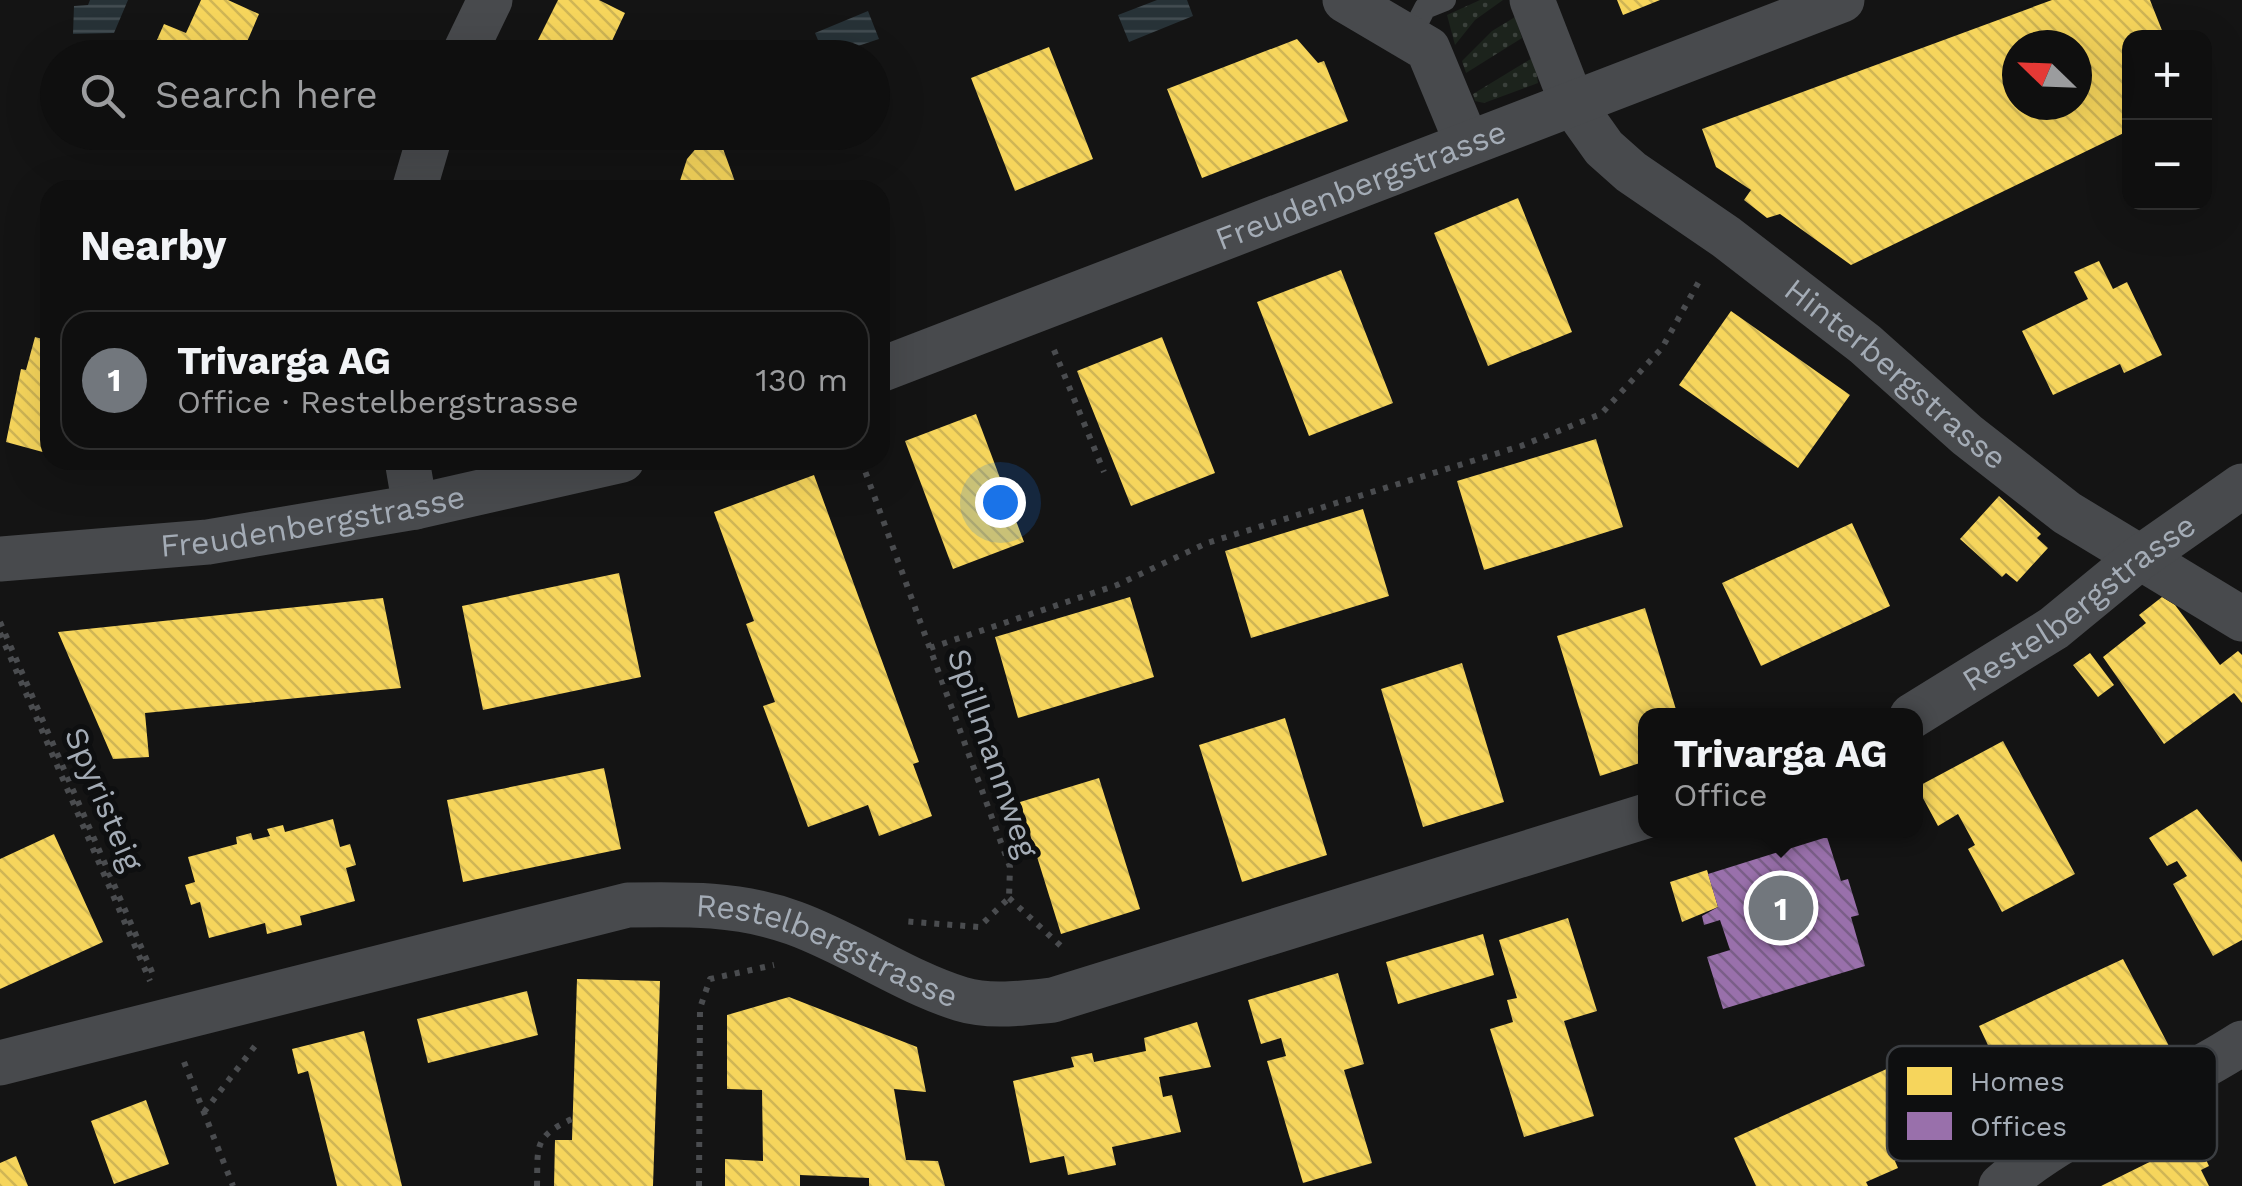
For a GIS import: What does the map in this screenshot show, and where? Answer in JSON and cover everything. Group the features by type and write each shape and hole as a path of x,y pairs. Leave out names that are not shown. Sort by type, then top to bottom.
{"street":[{"path":"471,40 490,0"},
{"path":"1345,0 1428,48 1466,143"},
{"name":"Hinterbergstrasse","path":"1532,0 1572,103 1604,148 1631,172 1726,237 1865,344 1968,435 2067,513 2138,559 2171,572 2242,620"},
{"name":"Freudenbergstrasse","path":"890,366 1842,0"},
{"path":"417,180 426,150"},
{"path":"409,470 415,507"},
{"name":"Freudenbergstrasse","path":"0,558 208,542 415,507 578,470"},
{"name":"Restelbergstrasse","path":"1923,709 2054,628 2138,559 2242,486"},
{"name":"Restelbergstrasse","path":"0,1063 628,905 705,904 751,911 832,938 964,1000 1010,1005 1052,1000 1638,818"},
{"path":"2217,1058 2242,1043"},
{"path":"2001,1186 2028,1161"}],"lane":[{"path":"1411,35 1425,8 1445,0"}],"path":[{"path":"930,648 1117,585 1207,542 1521,446 1600,414 1662,348 1708,265"},
{"path":"1054,350 1104,472"},
{"name":"Spillmannweg","path":"865,470 1010,867 1009,898 979,927 882,919"},
{"name":"Spyristeig","path":"0,622 159,995 0,634"},
{"path":"1009,898 1058,946"},
{"path":"699,1186 700,1008 710,979 784,962"},
{"path":"204,1112 262,1035"},
{"path":"182,1056 233,1186"},
{"path":"537,1186 538,1146 546,1131 572,1119"}],"shaded area":[{"path":"90,0 128,0 114,33 73,34 74,6 88,5"},
{"path":"1157,0 1187,0 1193,16 1129,42 1118,15"},
{"path":"1480,0 1503,0 1475,20 1455,45 1447,15"},
{"path":"868,11 879,39 818,40 815,33"},
{"path":"1515,17 1522,38 1466,73 1462,61 1492,31"},
{"path":"1534,57 1538,83 1484,103 1475,101 1473,94"}],"building: Homes":[{"path":"201,0 228,0 259,14 248,40 157,40 164,24 186,33"},
{"path":"558,0 599,0 625,13 612,40 538,40"},
{"path":"1617,0 1660,0 1623,15"},
{"path":"2052,0 2150,0 2162,30 2122,30 2122,134 1851,265 1780,214 1767,218 1744,200 1751,190 1716,167 1702,129"},
{"path":"1297,39 1318,63 1324,61 1348,121 1202,178 1167,89"},
{"path":"1049,47 1093,159 1015,191 971,78"},
{"path":"695,150 724,150 734,180 680,180 687,159"},
{"path":"1518,198 1572,332 1488,366 1434,233"},
{"path":"2099,261 2113,289 2127,282 2162,355 2124,373 2120,364 2053,395 2022,331 2088,299 2074,272"},
{"path":"1341,270 1393,403 1309,436 1257,302"},
{"path":"1731,311 1850,395 1798,468 1679,385"},
{"path":"35,337 40,338 40,451 6,442 21,369 26,370"},
{"path":"1162,337 1215,473 1131,506 1077,371"},
{"path":"976,414 1024,542 953,569 905,441"},
{"path":"1596,439 1623,527 1484,570 1457,481"},
{"path":"814,475 919,762 913,764 932,816 879,836 868,805 808,827 763,706 775,702 746,624 754,621 714,512"},
{"path":"1999,496 2041,534 2037,538 2048,548 2017,582 2006,573 2002,577 1960,539"},
{"path":"1363,509 1389,596 1251,638 1225,551"},
{"path":"1852,523 1890,606 1761,666 1722,583"},
{"path":"619,573 641,677 483,710 462,606"},
{"path":"1130,597 1154,677 1018,718 995,637"},
{"path":"2162,597 2175,605 2220,665 2238,651 2242,655 2242,703 2234,693 2164,744 2103,657 2146,623 2139,615"},
{"path":"383,598 401,688 145,713 149,757 113,759 58,632"},
{"path":"1645,608 1676,708 1638,708 1638,764 1600,776 1557,636"},
{"path":"2090,653 2114,685 2098,697 2073,665"},
{"path":"1462,663 1504,802 1423,827 1381,689"},
{"path":"1285,718 1327,855 1242,882 1199,745"},
{"path":"2003,741 2075,874 2002,912 1968,849 1975,845 1958,814 1938,826 1923,798 1923,784"},
{"path":"604,768 621,849 463,882 447,800"},
{"path":"1099,778 1140,909 1061,934 1020,802"},
{"path":"2197,809 2242,862 2242,940 2213,956 2173,884 2187,876 2177,861 2167,866 2149,838"},
{"path":"333,819 340,847 350,844 356,865 346,868 355,901 300,916 302,925 267,934 265,923 209,938 200,902 191,905 185,885 195,882 188,857 237,844 236,837 251,833 253,840 270,836 267,829 283,825 285,832"},
{"path":"54,834 103,942 0,989 0,859"},
{"path":"1707,870 1718,907 1682,922 1670,882"},
{"path":"1568,918 1597,1011 1564,1021 1594,1116 1524,1137 1490,1029 1513,1022 1507,1000 1517,998 1499,940"},
{"path":"1483,934 1494,975 1398,1004 1386,962"},
{"path":"2123,959 2169,1046 1988,1046 1979,1026"},
{"path":"1338,973 1364,1064 1344,1070 1372,1163 1303,1183 1267,1061 1286,1056 1281,1038 1261,1044 1248,1000"},
{"path":"577,979 660,981 653,1186 554,1186 555,1140 572,1140"},
{"path":"527,991 538,1035 428,1063 417,1019"},
{"path":"789,997 917,1047 926,1092 894,1089 906,1160 938,1161 945,1186 869,1186 869,1178 800,1175 800,1186 725,1186 725,1159 763,1161 762,1090 727,1089 727,1015"},
{"path":"1197,1022 1211,1067 1159,1077 1163,1097 1172,1095 1181,1132 1112,1147 1116,1165 1068,1175 1064,1156 1030,1163 1013,1081 1074,1067 1071,1057 1092,1053 1094,1062 1146,1051 1144,1038"},
{"path":"364,1031 402,1186 337,1186 308,1071 298,1074 292,1049"},
{"path":"1887,1069 1887,1161 1895,1161 1898,1168 1866,1182 1868,1186 1756,1186 1734,1138"},
{"path":"146,1100 169,1164 114,1184 91,1121"},
{"path":"16,1156 28,1186 0,1186 0,1163"},
{"path":"2152,1161 2207,1161 2209,1166 2201,1170 2209,1186 2101,1186"}],"building: Offices":[{"path":"1827,838 1841,881 1848,879 1859,915 1851,917 1865,966 1723,1009 1707,957 1730,950 1720,920 1704,925 1702,916 1718,907 1708,874"}],"place":[{"name":"Trivarga AG","path":"1781,908"}]}
